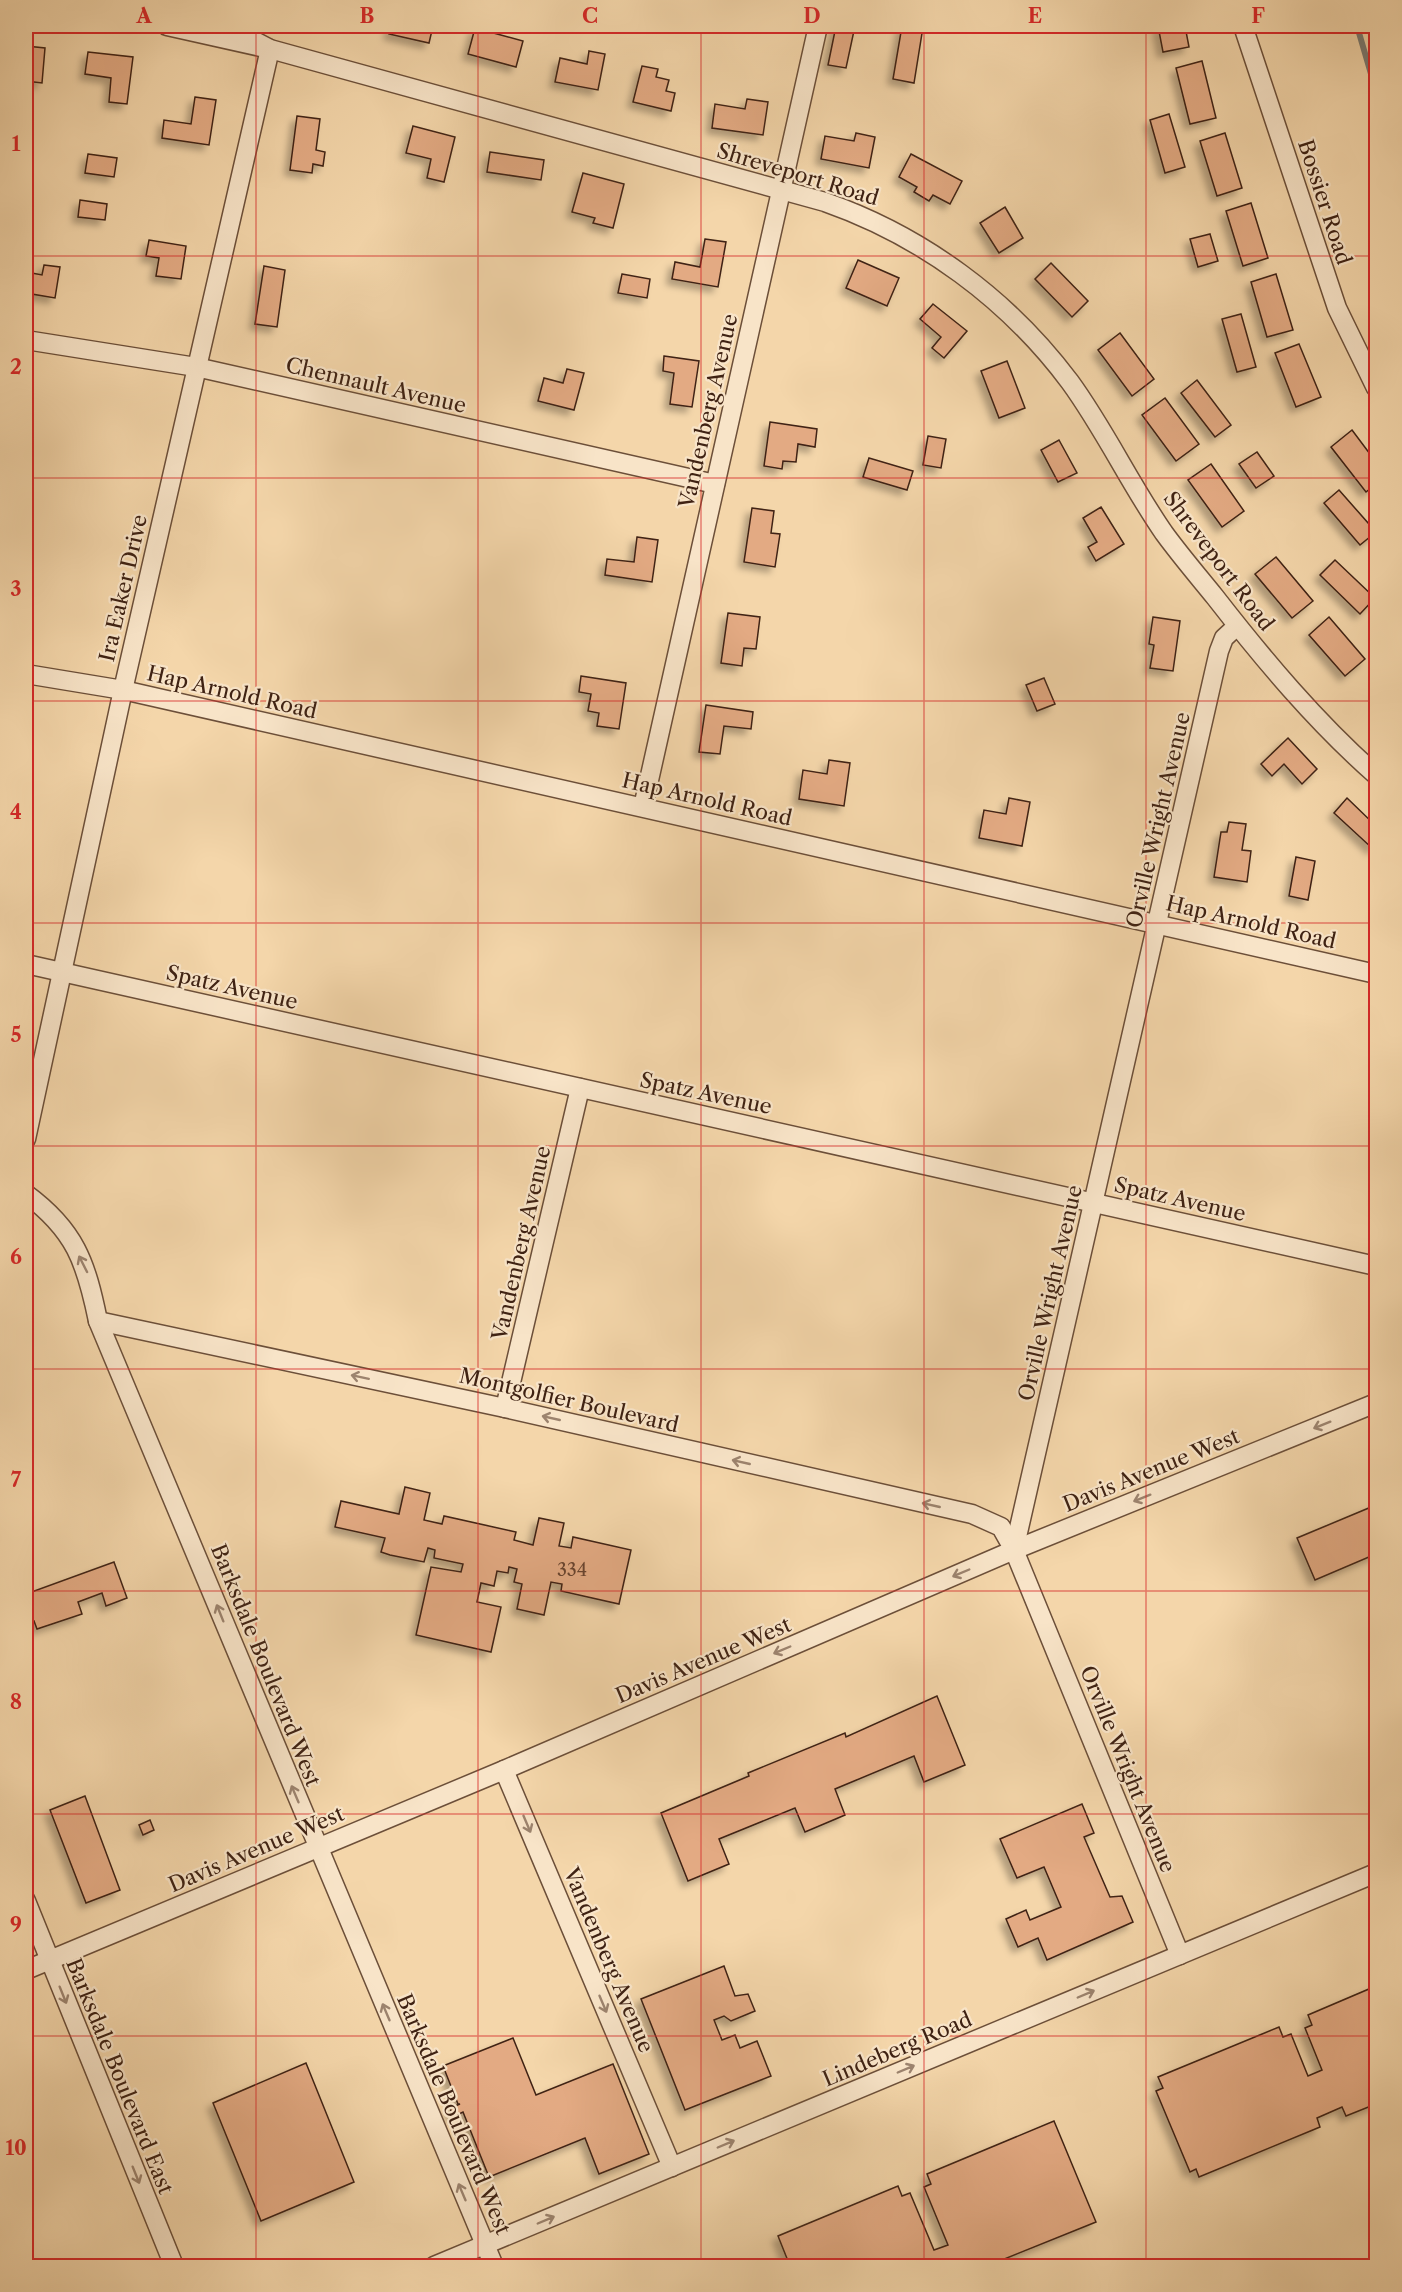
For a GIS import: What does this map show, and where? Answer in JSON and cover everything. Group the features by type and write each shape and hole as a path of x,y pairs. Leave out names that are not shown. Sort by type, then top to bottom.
{"street":[{"path":"167,26 270,49"},
{"name":"Shreveport Road","path":"226,26 270,49 781,190 870,218 915,242 957,270 1033,336 1083,402 1164,532 1237,626 1313,713 1377,775"},
{"name":"Vandenberg Avenue","path":"643,807 818,26"},
{"name":"Bossier Road","path":"1243,26 1337,308 1377,388"},
{"name":"Ira Eaker Drive","path":"26,1139 123,690 270,49"},
{"name":"Chennault Avenue","path":"26,340 196,367 715,484"},
{"name":"Orville Wright Avenue","path":"1180,1955 1014,1550 1219,651 1224,638 1237,626"},
{"name":"Hap Arnold Road","path":"26,674 123,690 1377,974"},
{"name":"Spatz Avenue","path":"26,964 1377,1266"},
{"name":"Vandenberg Avenue","path":"505,1408 580,1088"},
{"name":"Barksdale Boulevard West","path":"26,1194 50,1212 66,1231 89,1275 98,1320 317,1848 494,2266"},
{"name":"Montgolfier Boulevard","path":"98,1320 505,1408 972,1514 1001,1527 1014,1550"},
{"name":"Davis Avenue West","path":"26,1970 504,1770 1014,1550 1377,1403"},
{"name":"Vandenberg Avenue","path":"504,1770 672,2167"},
{"name":"Lindeberg Road","path":"434,2266 1377,1873"},
{"name":"Barksdale Boulevard East","path":"26,1901 174,2266"}],"building":[{"path":"391,26 433,26 429,43 389,34"},
{"path":"836,26 855,26 846,68 828,65"},
{"path":"902,26 923,27 914,83 893,79"},
{"path":"1158,26 1185,26 1189,47 1163,52"},
{"path":"475,28 523,41 516,67 468,54"},
{"path":"26,46 45,48 42,83 26,81"},
{"path":"589,51 605,54 598,90 555,82 560,58 587,64"},
{"path":"88,52 133,57 127,104 109,102 111,78 85,74"},
{"path":"1202,61 1216,118 1190,124 1176,68"},
{"path":"642,66 658,69 656,77 669,80 666,91 675,93 671,111 633,102"},
{"path":"195,97 216,100 209,145 162,138 164,120 191,124"},
{"path":"747,99 768,102 763,135 712,128 715,104 745,109"},
{"path":"1169,114 1185,167 1165,173 1150,120"},
{"path":"297,116 320,119 316,150 325,152 323,166 313,164 312,173 290,170"},
{"path":"413,126 455,137 444,182 427,178 431,159 406,153"},
{"path":"856,133 875,137 869,168 821,159 825,136 854,141"},
{"path":"1225,133 1242,188 1217,196 1200,141"},
{"path":"490,152 544,160 541,180 487,172"},
{"path":"88,154 117,158 114,177 85,173"},
{"path":"911,154 962,181 950,204 933,195 929,201 914,192 917,187 899,177"},
{"path":"583,173 624,184 613,228 593,223 595,218 572,212"},
{"path":"80,200 107,204 105,220 78,217"},
{"path":"1251,203 1268,258 1243,266 1226,211"},
{"path":"1005,207 1023,238 999,253 980,223"},
{"path":"1210,234 1218,261 1198,267 1190,239"},
{"path":"705,239 726,242 718,287 672,279 675,262 700,267"},
{"path":"149,240 186,246 181,279 156,276 159,258 146,256"},
{"path":"858,260 899,278 887,306 846,288"},
{"path":"1051,263 1088,301 1072,317 1035,279"},
{"path":"44,265 60,267 55,298 26,293 26,272 42,275"},
{"path":"264,266 285,270 277,327 255,324"},
{"path":"622,274 650,279 647,298 618,293"},
{"path":"1276,274 1293,330 1267,337 1251,282"},
{"path":"933,304 967,331 944,358 932,348 941,337 920,319"},
{"path":"1241,314 1256,367 1237,372 1222,319"},
{"path":"1120,333 1154,379 1132,396 1098,350"},
{"path":"1299,344 1321,397 1296,407 1275,353"},
{"path":"664,356 699,361 692,407 670,404 674,373 663,371"},
{"path":"1007,361 1025,408 999,418 981,371"},
{"path":"567,369 584,373 574,410 538,401 544,378 563,383"},
{"path":"26,378 30,378 28,400 26,400"},
{"path":"1197,380 1231,425 1215,437 1181,393"},
{"path":"1165,398 1199,444 1176,461 1142,415"},
{"path":"770,422 817,429 815,447 798,444 796,462 783,461 782,469 764,466"},
{"path":"1352,430 1376,462 1376,484 1366,492 1331,447"},
{"path":"928,436 946,439 941,468 923,465"},
{"path":"1059,440 1077,473 1058,482 1041,450"},
{"path":"1257,452 1274,476 1256,488 1239,464"},
{"path":"869,458 913,471 907,490 863,477"},
{"path":"1211,464 1244,511 1222,527 1188,480"},
{"path":"1339,490 1376,532 1360,545 1324,503"},
{"path":"1101,507 1124,544 1096,561 1088,547 1097,542 1083,518"},
{"path":"752,508 774,511 771,533 780,534 775,567 744,562"},
{"path":"637,537 658,540 652,582 605,575 607,559 634,562"},
{"path":"1276,557 1313,601 1292,618 1255,574"},
{"path":"1335,560 1375,598 1360,614 1320,575"},
{"path":"728,613 760,617 756,649 744,648 742,666 721,663"},
{"path":"1153,617 1180,621 1173,671 1150,668 1154,645 1149,644"},
{"path":"1329,617 1365,659 1345,676 1309,635"},
{"path":"581,676 626,683 619,729 597,726 599,713 588,711 591,694 579,692"},
{"path":"1044,678 1055,704 1037,711 1026,685"},
{"path":"706,705 753,712 751,729 724,726 720,754 699,752"},
{"path":"1288,738 1317,769 1302,784 1284,764 1272,776 1261,764"},
{"path":"829,760 850,763 844,806 799,799 803,770 827,774"},
{"path":"1009,798 1030,802 1022,846 979,838 984,810 1006,814"},
{"path":"1347,798 1376,826 1376,845 1373,849 1334,813"},
{"path":"1229,822 1246,824 1242,850 1251,851 1247,882 1214,877 1221,832 1227,832"},
{"path":"1296,857 1315,861 1308,900 1289,896"},
{"path":"405,1487 430,1493 424,1520 442,1524 444,1516 516,1532 514,1540 533,1545 539,1518 564,1523 559,1546 571,1548 573,1537 631,1550 619,1604 561,1591 562,1584 551,1582 544,1615 517,1609 522,1584 514,1582 517,1569 509,1567 508,1573 497,1571 494,1586 481,1583 477,1602 501,1607 491,1652 416,1635 431,1567 461,1572 463,1564 434,1558 435,1550 428,1548 424,1562 390,1555 381,1552 385,1538 335,1527 341,1501 399,1514"},
{"path":"1376,1505 1376,1554 1315,1580 1297,1538"},
{"path":"114,1562 127,1598 106,1606 102,1593 78,1602 82,1614 37,1629 34,1621 26,1624 26,1594"},
{"path":"937,1696 965,1765 924,1782 914,1756 835,1789 845,1815 805,1832 795,1808 719,1839 729,1864 688,1881 661,1813 749,1776 748,1773 845,1733 846,1737"},
{"path":"85,1796 120,1890 86,1903 50,1810"},
{"path":"1082,1804 1094,1833 1084,1837 1110,1897 1122,1896 1133,1922 1047,1960 1038,1938 1018,1947 1006,1919 1026,1910 1030,1920 1061,1907 1044,1867 1017,1878 1000,1839"},
{"path":"150,1820 154,1830 143,1835 139,1825"},
{"path":"724,1966 735,1996 748,1994 755,2011 731,2021 724,2016 714,2020 722,2040 735,2035 740,2048 757,2041 771,2076 685,2110 641,1999"},
{"path":"1376,1986 1376,2104 1346,2116 1342,2107 1317,2118 1320,2127 1199,2177 1196,2169 1190,2172 1156,2091 1163,2088 1158,2077 1279,2027 1283,2037 1291,2034 1308,2076 1322,2070 1305,2028 1312,2025 1308,2015"},
{"path":"513,2038 536,2095 613,2064 649,2154 599,2174 585,2138 489,2177 463,2112 453,2117 450,2108 460,2104 458,2104 443,2066"},
{"path":"306,2063 354,2182 261,2221 213,2103"},
{"path":"1054,2121 1096,2222 987,2266 790,2266 778,2236 898,2186 902,2196 910,2193 934,2250 948,2245 924,2187 931,2184 927,2174"}],"waterway":[{"path":"1357,26 1376,91"}]}
